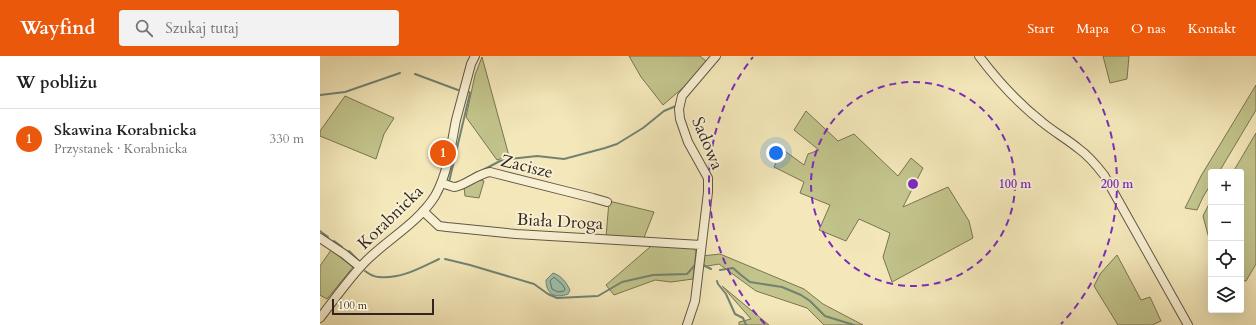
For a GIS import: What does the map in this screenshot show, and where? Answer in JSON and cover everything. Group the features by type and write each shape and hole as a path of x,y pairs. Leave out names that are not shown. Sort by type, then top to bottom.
{"street":[{"name":"Korabnicka","path":"320,318 360,267 422,211 435,196 441,183 471,64 475,56"},
{"name":"Sadowa","path":"687,325 695,301 708,192 708,178 688,142 680,119 679,108 682,96 716,56"},
{"path":"979,56 1001,82 1030,112 1080,149 1093,161 1104,175 1188,325"},
{"name":"Zacisze","path":"441,183 454,187 460,186 477,176 490,172 607,202"},
{"name":"Biała Droga","path":"422,211 439,226 516,234 701,245"},
{"path":"320,238 360,267"}],"shaded area":[{"path":"629,56 700,56 707,62 685,86 663,105 641,77"},
{"path":"1103,56 1129,56 1127,79 1110,83"},
{"path":"482,57 509,156 497,160 466,117 475,75"},
{"path":"1256,85 1256,110 1221,169 1208,169 1208,189 1197,210 1185,208 1201,176"},
{"path":"345,96 394,118 384,134 376,159 320,136 320,131"},
{"path":"806,111 838,141 854,134 898,176 911,158 923,168 903,207 948,187 969,221 973,238 892,282 883,257 890,233 859,219 846,241 819,230 830,205 800,193 804,182 774,167 782,149 804,165 808,154 819,150 794,130"},
{"path":"1256,133 1256,264 1246,281 1244,281 1244,169 1235,169"},
{"path":"477,179 484,181 479,198 465,196 464,187"},
{"path":"609,201 654,212 643,240 606,237"},
{"path":"1208,206 1208,235 1203,216"},
{"path":"651,244 692,248 696,251 693,279 671,282 655,280 614,295 606,285 650,247"},
{"path":"331,250 353,267 327,299 320,295 320,266"},
{"path":"720,254 804,289 823,304 863,325 824,325 807,308 756,291 719,264 702,267 702,256"},
{"path":"1117,255 1141,300 1150,297 1161,321 1152,325 1118,325 1094,286 1100,274"},
{"path":"722,286 769,325 739,325 739,322 751,319"}],"water":[{"path":"553,273 565,282 570,290 568,294 559,296 550,292 546,285 546,280"}],"waterway":[{"path":"320,95 345,92 400,73"},
{"path":"415,74 458,90"},
{"path":"451,182 449,182 469,92"},
{"path":"483,170 500,161 510,159 537,156 564,159 605,148 617,144 643,128 664,111 676,106"},
{"path":"467,178 477,172"},
{"path":"320,231 328,237"},
{"path":"334,241 342,247"},
{"path":"349,251 358,260"},
{"path":"365,271 377,277 403,275 439,259"},
{"path":"445,259 534,284 548,294 557,298 598,296 622,282 653,275 687,274 695,265 697,265"},
{"path":"703,265 711,269"},
{"path":"720,270 733,268 750,282 782,287 801,295 810,301 825,316 854,325"},
{"path":"717,281 726,294 735,314 743,318 746,325"}],"place":[{"name":"Skawina Korabnicka","path":"443,153"}]}
